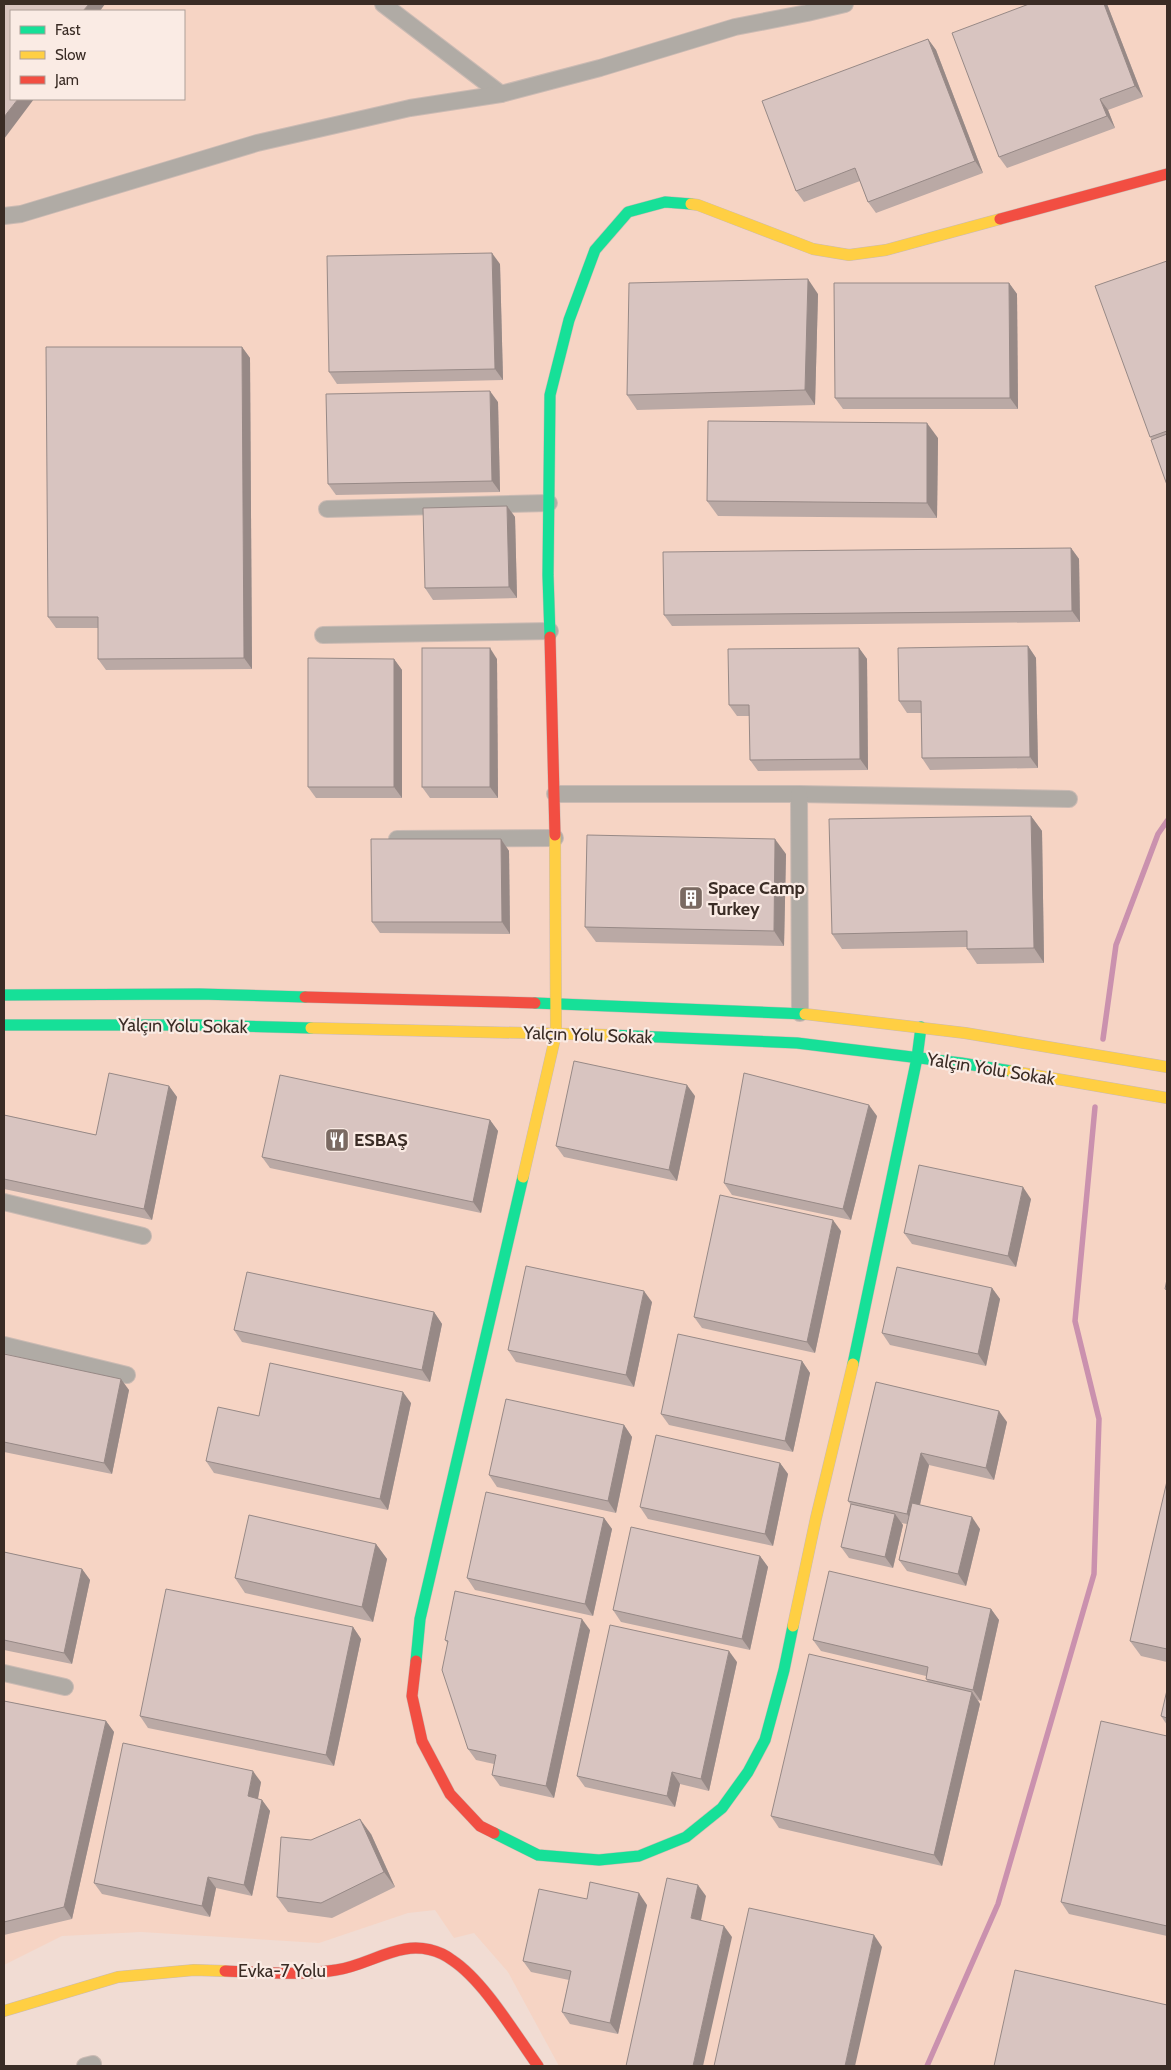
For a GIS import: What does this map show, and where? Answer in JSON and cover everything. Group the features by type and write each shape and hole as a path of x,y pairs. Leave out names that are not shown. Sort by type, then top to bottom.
{"street":[{"path":"384,4 501,94"},
{"path":"4,216 21,214 257,143 410,108 501,94 600,68 735,27 845,4"},
{"path":"921,1027 917,1058 857,1346 816,1518 784,1670 765,1740 748,1772 722,1808 686,1837 639,1856 598,1860 538,1855 480,1826 450,1794 422,1741 412,1696 420,1619 556,1034 555,794 550,631 550,396 569,320 595,250 628,212 665,202 698,205 813,249 849,255 886,250 1167,174"},
{"path":"327,509 549,503"},
{"path":"323,635 550,631"},
{"path":"555,794 799,794 1069,799"},
{"path":"799,794 800,1013"},
{"path":"381,839 555,838"},
{"name":"Yalçın Yolu Sokak","path":"4,995 199,994 555,1003 800,1013 965,1032 1167,1067"},
{"name":"Yalçın Yolu Sokak","path":"4,1025 198,1025 556,1034 798,1043 961,1063 1167,1098"},
{"path":"4,1202 143,1236"},
{"path":"4,1345 127,1375"},
{"path":"4,1673 65,1687"},
{"name":"Evka-7 Yolu","path":"4,2011 118,1977 194,1970 309,1974 338,1970 404,1949 419,1948 438,1952 453,1960 483,1989 538,2066"}],"shaded area":[{"path":"4,4 1167,4 1167,2066 559,2066 508,1972 474,1933 454,1938 435,1910 408,1913 319,1943 141,1932 62,1936 4,1965"}],"building":[{"path":"4,4 89,4 84,10 10,10 10,100 17,100 4,117"},
{"path":"1029,4 1104,4 1135,86 1100,99 1107,116 999,157 952,33"},
{"path":"928,39 975,161 868,202 855,168 796,191 762,101"},
{"path":"492,253 495,369 329,372 327,256"},
{"path":"1167,261 1167,431 1150,437 1095,286"},
{"path":"808,279 805,390 627,395 629,283"},
{"path":"834,283 1009,283 1010,398 835,398"},
{"path":"46,347 242,347 244,658 98,659 98,617 48,617"},
{"path":"490,391 492,481 328,484 326,394"},
{"path":"708,421 927,423 927,503 707,501"},
{"path":"1167,434 1167,485 1151,440"},
{"path":"507,506 509,587 425,588 423,508"},
{"path":"1071,548 1072,611 664,615 663,552"},
{"path":"1028,646 1030,757 922,758 921,701 899,701 898,648"},
{"path":"422,648 490,648 490,787 422,787"},
{"path":"859,648 860,759 750,760 749,705 729,705 728,649"},
{"path":"308,658 394,659 394,787 308,787"},
{"path":"1031,816 1034,948 967,949 967,931 832,934 829,819"},
{"name":"Space Camp Turkey","path":"587,835 775,839 774,931 585,927"},
{"path":"371,839 501,839 502,922 372,922"},
{"path":"574,1061 687,1085 669,1170 556,1146"},
{"path":"109,1073 169,1086 144,1209 4,1179 4,1115 96,1135"},
{"path":"744,1073 869,1105 843,1209 724,1183"},
{"path":"280,1075 490,1120 473,1202 262,1157"},
{"path":"919,1165 1023,1187 1008,1256 904,1233"},
{"path":"720,1195 833,1220 807,1342 694,1317"},
{"path":"526,1266 644,1291 626,1375 508,1350"},
{"path":"897,1267 992,1288 978,1354 882,1333"},
{"path":"247,1272 434,1312 422,1370 234,1330"},
{"path":"678,1334 802,1361 785,1441 661,1414"},
{"path":"4,1354 121,1379 104,1463 4,1442"},
{"path":"270,1363 403,1392 380,1499 206,1461 218,1407 259,1416"},
{"path":"876,1382 999,1411 986,1468 921,1453 907,1514 848,1501"},
{"path":"506,1399 624,1425 608,1501 489,1475"},
{"path":"656,1435 780,1463 765,1534 640,1507"},
{"path":"1167,1481 1167,1649 1130,1641"},
{"path":"486,1492 604,1518 585,1604 467,1578"},
{"path":"912,1503 972,1517 958,1574 899,1560"},
{"path":"851,1504 895,1514 885,1557 841,1547"},
{"path":"249,1515 376,1544 362,1607 235,1578"},
{"path":"631,1527 760,1556 742,1639 613,1610"},
{"path":"4,1552 82,1569 64,1653 4,1640"},
{"path":"829,1571 991,1609 973,1690 926,1679 928,1667 813,1640"},
{"path":"166,1589 353,1627 326,1755 140,1716"},
{"path":"455,1591 582,1619 546,1786 492,1775 496,1755 468,1749 442,1670 448,1641 445,1640"},
{"path":"610,1625 729,1651 701,1779 672,1772 667,1796 577,1776"},
{"path":"809,1654 972,1692 934,1855 771,1816"},
{"path":"1167,1690 1167,1718 1161,1716"},
{"path":"4,1701 106,1721 64,1907 4,1922"},
{"path":"1101,1721 1167,1736 1167,1926 1061,1902"},
{"path":"123,1743 253,1771 248,1796 262,1800 244,1885 208,1877 202,1906 94,1883"},
{"path":"360,1819 384,1872 321,1903 277,1897 281,1837 311,1840"},
{"path":"667,1878 698,1885 691,1918 724,1926 693,2066 626,2066"},
{"path":"590,1882 639,1893 610,2023 562,2012 571,1971 523,1961 539,1889 587,1899"},
{"path":"749,1908 874,1935 845,2066 714,2066"},
{"path":"1015,1970 1167,2005 1167,2066 994,2066"}],"waterway":[{"path":"1103,1039 1116,945 1158,834 1167,821"},
{"path":"927,2066 998,1904 1094,1574 1099,1419 1075,1321 1095,1107"}],"traffic: fast":[{"path":"550,637 548,575 550,395 569,320 595,250 628,212 665,202 691,204"},
{"path":"4,995 199,994 305,997"},
{"path":"535,1003 805,1014"},
{"path":"4,1025 198,1025 311,1028"},
{"path":"853,1364 917,1058 921,1027"},
{"path":"611,1035 797,1043 1011,1071"},
{"path":"416,1661 420,1619 523,1177"},
{"path":"494,1833 538,1855 599,1860 639,1856 686,1837 722,1808 748,1772 765,1740 784,1670 793,1626"}],"traffic: slow":[{"path":"691,204 813,249 849,255 886,250 1000,219"},
{"path":"523,1177 556,1034 555,835"},
{"path":"805,1014 965,1033 1167,1067"},
{"path":"311,1028 611,1035"},
{"path":"1011,1071 1167,1098"},
{"path":"793,1626 816,1518 853,1364"},
{"path":"4,2011 118,1977 194,1970 225,1971"}],"traffic: jam":[{"path":"1000,219 1167,174"},
{"path":"550,637 555,835"},
{"path":"305,997 535,1003"},
{"path":"416,1661 412,1696 422,1741 450,1794 480,1826 494,1833"},
{"path":"225,1971 322,1972 345,1968 405,1949 417,1948 436,1951 452,1960 476,1981 538,2066"}],"place":[{"name":"Space Camp Turkey","path":"691,898"},
{"name":"ESBAŞ","path":"337,1140"}]}
